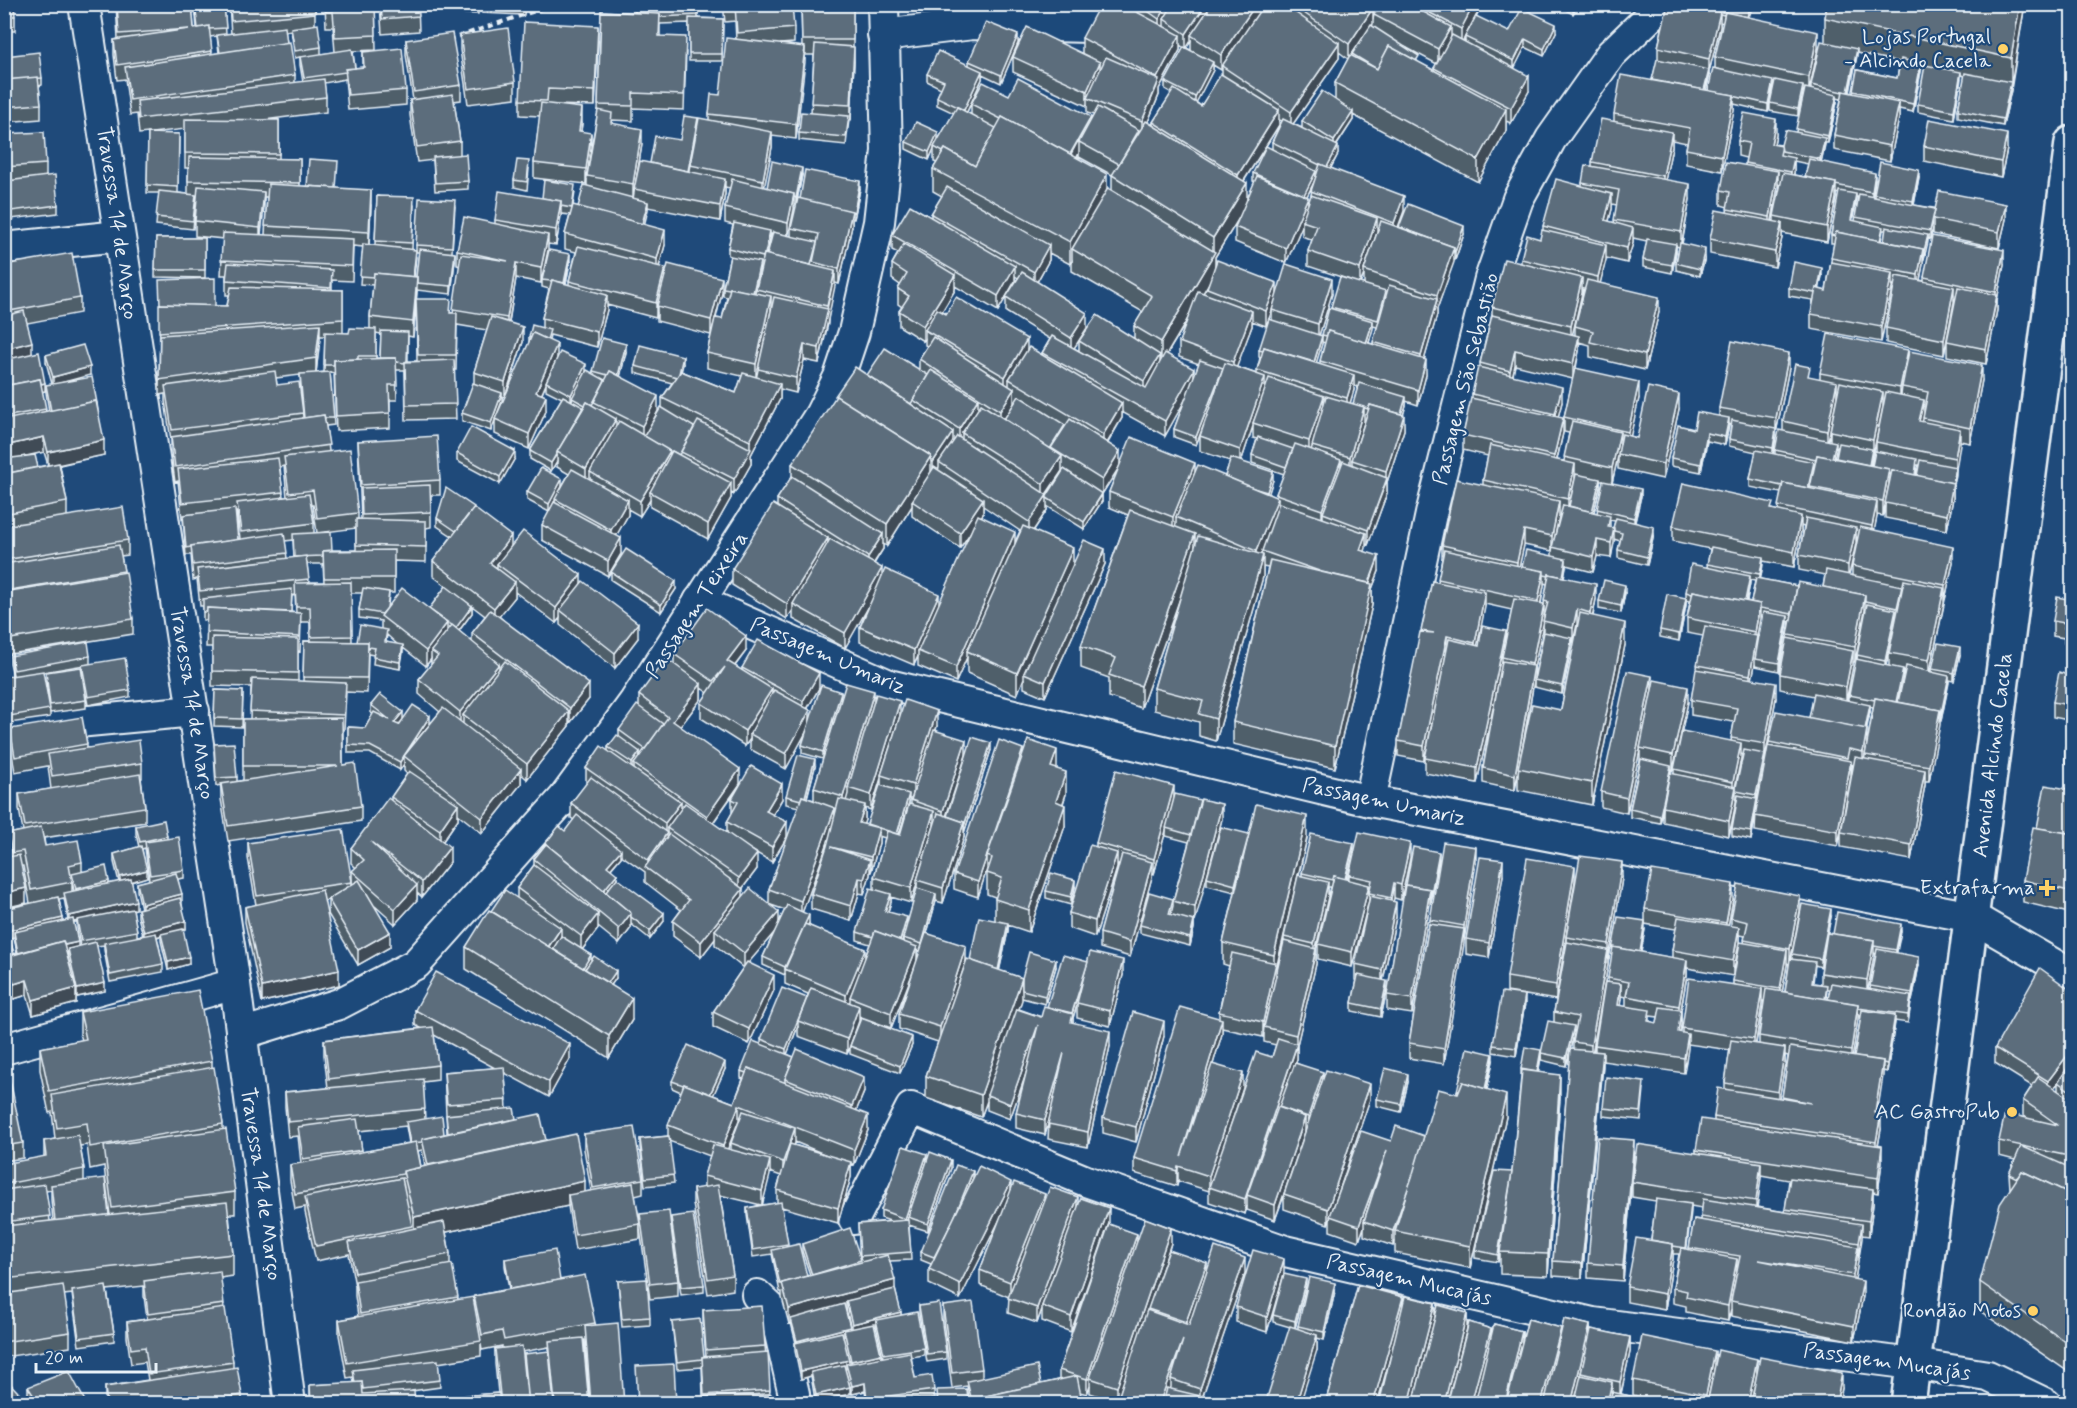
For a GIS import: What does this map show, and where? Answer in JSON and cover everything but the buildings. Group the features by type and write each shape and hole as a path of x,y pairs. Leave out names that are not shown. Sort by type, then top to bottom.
{"main road":[{"name":"Avenida Alcindo Cacela","path":"1908,1404 2072,158"}],"street":[{"name":"Travessa 14 de Março","path":"84,4 235,984 290,1404"},
{"name":"Passagem Teixeira","path":"241,1034 339,1004 416,964 564,798 635,701 820,415 839,377 854,332 879,222 887,151 883,4"},
{"path":"883,35 973,24 1089,27 1103,4"},
{"name":"Passagem São Sebastião","path":"1370,801 1431,514 1490,279 1518,200 1551,139 1611,54 1663,4"},
{"path":"4,248 119,236"},
{"name":"Passagem Umariz","path":"699,601 889,685 1370,801 1972,917 2073,975"},
{"path":"4,729 194,711"},
{"path":"4,1049 235,984"},
{"name":"Passagem Mucajás","path":"854,1219 910,1108 1086,1181 1285,1251 1593,1323 1913,1364 1988,1376 2046,1404"},
{"path":"757,1295 775,1312 795,1394 795,1404"}],"path":[{"path":"445,41 556,4"}],"place":[{"name":"Lojas Portugal - Alcindo Cacela","path":"2003,49"},
{"name":"Extrafarma","path":"2047,888"},
{"name":"AC GastroPub","path":"2012,1112"},
{"name":"Rondão Motos","path":"2033,1311"}]}
